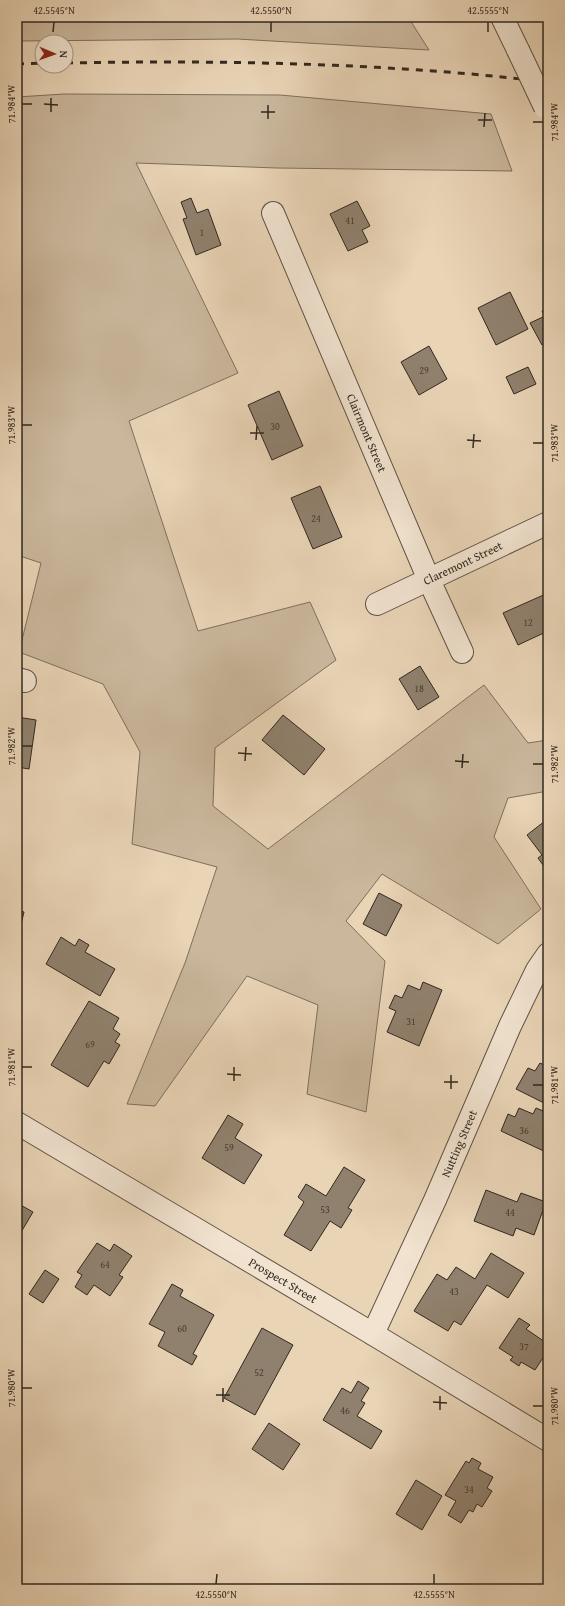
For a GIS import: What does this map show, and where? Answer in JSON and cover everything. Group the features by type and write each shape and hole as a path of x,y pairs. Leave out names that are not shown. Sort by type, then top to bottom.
{"street":[{"path":"502,17 546,110"},
{"name":"Clairmont Street","path":"273,213 429,580 462,652"},
{"name":"Claremont Street","path":"377,604 548,523"},
{"name":"Nutting Street","path":"373,1334 435,1200 510,1026 537,970 548,954"},
{"name":"Prospect Street","path":"17,1123 373,1334 548,1440"}],"shaded area":[{"path":"17,17 408,17 429,50 237,39 74,40 74,34 34,34 34,41 17,41"},
{"path":"64,94 280,95 491,114 512,171 277,168 136,163 238,373 129,421 198,631 310,602 336,660 215,748 213,806 268,849 484,685 528,743 548,740 548,791 508,798 494,837 541,909 498,944 382,874 346,921 385,961 366,1112 307,1094 318,1005 247,976 155,1106 127,1104 185,963 217,867 132,844 140,752 103,684 19,652 41,563 17,555 17,97"}],"building":[{"path":"191,198 197,213 208,209 221,245 196,255 183,219 187,218 181,202"},
{"path":"357,201 370,226 362,230 368,242 348,251 330,214"},
{"path":"510,292 528,329 496,345 478,308"},
{"path":"548,308 548,342 542,345 530,323 545,316 542,311"},
{"path":"429,346 447,379 419,395 401,362"},
{"path":"528,367 536,384 514,394 506,377"},
{"path":"279,391 303,446 272,460 248,405"},
{"path":"320,486 342,537 313,549 291,498"},
{"path":"548,593 548,631 518,645 503,613"},
{"path":"420,666 439,697 418,710 399,679"},
{"path":"283,715 325,749 304,775 262,740"},
{"path":"17,717 36,720 29,769 17,767"},
{"path":"545,821 548,825 548,872 538,858 542,855 527,835"},
{"path":"379,893 402,905 386,936 363,924"},
{"path":"17,910 24,912 17,941"},
{"path":"61,937 75,946 79,939 89,945 85,952 115,969 100,996 46,964"},
{"path":"423,982 442,990 419,1046 387,1032 396,1011 389,1008 395,995 402,998 408,985 420,990"},
{"path":"89,1001 119,1018 113,1029 120,1034 115,1042 120,1045 109,1064 104,1061 88,1087 51,1065"},
{"path":"540,1063 548,1067 548,1105 516,1089 528,1068 535,1071"},
{"path":"519,1108 533,1114 536,1108 548,1113 548,1153 501,1131 508,1114 515,1117"},
{"path":"228,1115 243,1124 235,1138 262,1155 244,1184 202,1158"},
{"path":"344,1167 365,1180 348,1208 352,1210 341,1228 330,1221 311,1251 284,1235 304,1202 298,1197 306,1184 326,1196"},
{"path":"486,1190 517,1202 521,1193 546,1202 534,1235 516,1228 513,1236 474,1221"},
{"path":"17,1203 33,1212 17,1239"},
{"path":"97,1243 110,1251 114,1244 132,1256 119,1275 123,1277 110,1296 94,1285 87,1295 75,1287 82,1275 77,1272"},
{"path":"491,1253 524,1273 508,1298 487,1285 461,1325 454,1321 448,1331 414,1311 437,1274 447,1280 456,1267 475,1279"},
{"path":"45,1270 59,1279 43,1303 29,1294"},
{"path":"172,1284 183,1290 180,1296 214,1315 193,1354 197,1356 192,1365 158,1346 165,1332 149,1324"},
{"path":"519,1318 530,1325 526,1329 548,1344 548,1350 535,1370 521,1362 519,1366 510,1360 513,1357 499,1348"},
{"path":"262,1328 293,1345 255,1415 224,1398"},
{"path":"358,1381 369,1388 361,1401 365,1403 357,1416 382,1431 371,1449 323,1420 342,1388 351,1393"},
{"path":"269,1423 300,1444 283,1470 252,1449"},
{"path":"472,1458 481,1463 478,1469 493,1477 487,1488 492,1491 482,1507 477,1504 473,1512 469,1510 461,1523 448,1515 456,1501 445,1495 466,1461 469,1463"},
{"path":"416,1480 442,1496 422,1530 396,1514"}],"railway":[{"path":"74,63 187,62 307,64 428,71 548,82"},
{"path":"17,64 34,63"}]}
